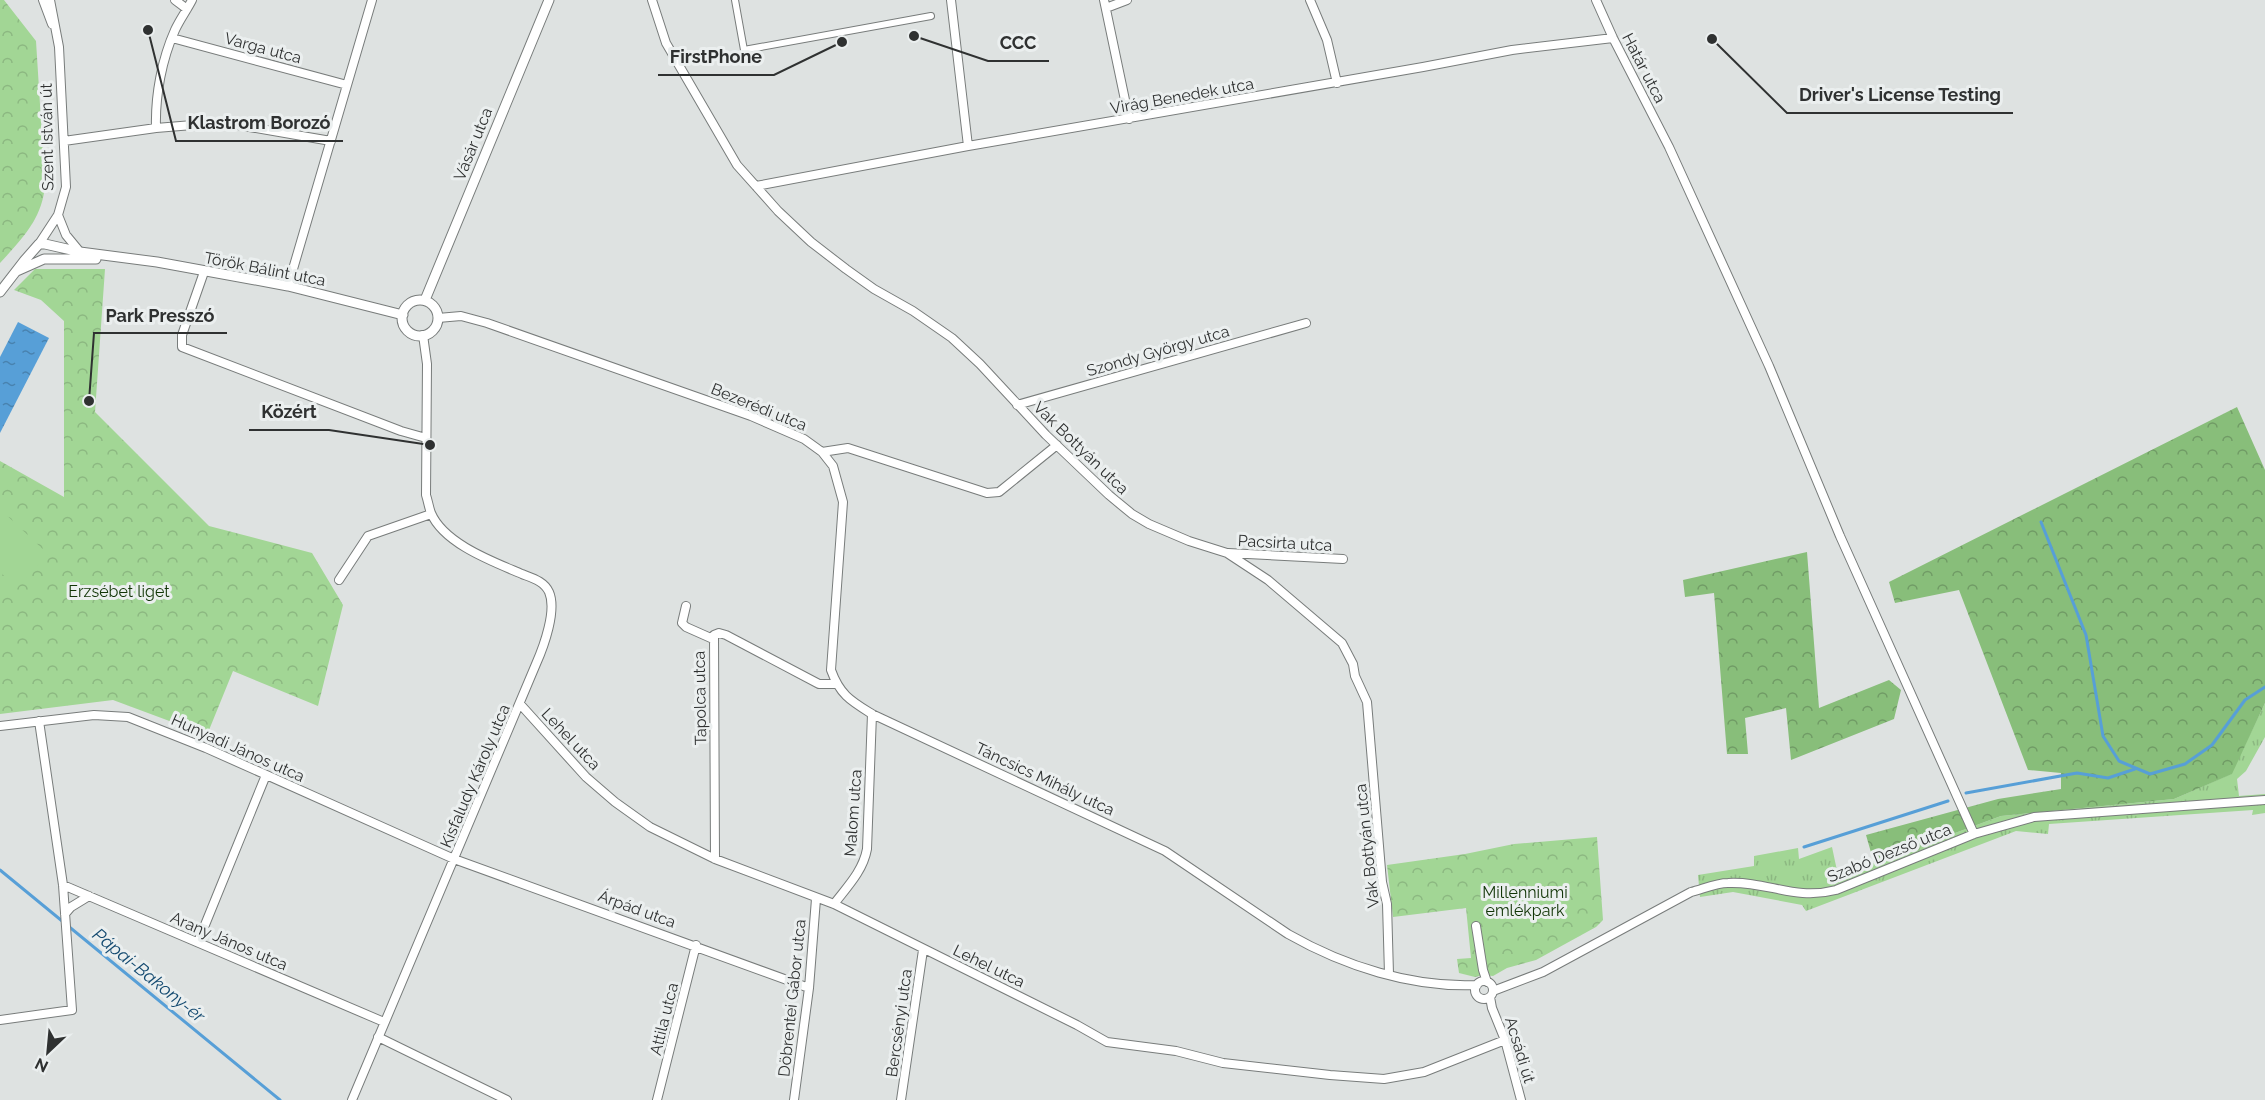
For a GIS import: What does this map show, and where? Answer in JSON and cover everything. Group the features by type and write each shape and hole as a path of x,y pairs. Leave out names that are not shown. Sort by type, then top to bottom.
{"street":[{"path":"43,0 56,33"},
{"path":"50,0 56,33"},
{"path":"175,0 187,9"},
{"path":"156,128 155,111 160,78 172,38 192,0"},
{"path":"288,286 372,0"},
{"name":"Vásár utca","path":"425,300 549,0"},
{"name":"Vak Bottyán utca","path":"652,0 666,42 737,165 811,242 874,290 912,311 952,338 1108,495 1132,514 1149,524 1190,541 1227,553 1264,577 1342,643 1353,664 1355,676 1367,702 1382,882 1387,904 1389,974"},
{"path":"735,0 744,50 931,16"},
{"path":"951,0 968,146"},
{"path":"1126,0 1105,4 1129,119"},
{"path":"1310,0 1327,40 1337,82"},
{"name":"Határ utca","path":"1596,0 1669,147 1769,366 1840,536 1974,834"},
{"name":"Szent István út","path":"0,292 11,274 43,242 58,215 66,187 59,47 56,33"},
{"name":"Varga utca","path":"172,38 347,85"},
{"name":"Virág Benedek utca","path":"756,186 968,146 1512,50 1613,38"},
{"path":"64,141 156,128 206,124 238,125 331,141"},
{"path":"58,215 66,235 80,252"},
{"path":"43,242 48,249 62,258"},
{"name":"Török Bálint utca","path":"43,242 80,252 157,262 288,286 403,315"},
{"name":"Török Bálint utca","path":"11,274 44,259 120,258"},
{"path":"204,272 182,338 182,347 401,431 426,438"},
{"path":"425,300 434,307 438,318 434,329 423,335 412,333 404,325 403,315 408,304 425,300"},
{"name":"Bezerédi utca","path":"438,318 460,316 498,327 751,416 804,439 822,452"},
{"name":"Szondy György utca","path":"1017,405 1306,323"},
{"path":"339,580 368,536 431,514 426,495 427,364 423,335"},
{"path":"836,684 831,670 843,502 833,466 822,452 848,448 987,493 999,492 1057,445"},
{"name":"Kisfaludy Károly utca","path":"352,1100 520,704 544,643 551,611 550,593 540,581 493,562 460,544 441,529 431,514"},
{"name":"Pacsirta utca","path":"1227,553 1343,559"},
{"path":"686,606 682,623 713,639"},
{"name":"Tapolca utca","path":"715,859 714,635 719,633 726,635 819,684 836,684"},
{"name":"Táncsics Mihály utca","path":"836,684 847,698 872,714 1067,803 1165,851 1309,946 1349,962 1415,981 1485,989"},
{"name":"Lehel utca","path":"520,704 573,764 615,802 650,827 715,859 834,904 1107,1042 1176,1051 1222,1063 1330,1076 1384,1079 1424,1072 1505,1040"},
{"name":"Hunyadi János utca","path":"0,726 108,714 128,717 206,748 454,858"},
{"name":"Malom utca","path":"834,904 860,871 865,860 872,714"},
{"path":"0,1020 72,1010 63,885 39,721"},
{"path":"198,942 266,775"},
{"name":"Szabó Dezső utca","path":"1485,989 1507,985 1543,972 1691,892 1728,883 1754,885 1789,893 1824,894 1974,834 2034,817 2265,800"},
{"name":"Árpád utca","path":"454,858 808,988"},
{"name":"Arany János utca","path":"63,885 384,1022"},
{"path":"66,914 71,907 89,896"},
{"name":"Döbrentei Gábor utca","path":"794,1100 816,899"},
{"path":"1476,926 1485,989"},
{"name":"Attila utca","path":"657,1100 696,945"},
{"name":"Bercsényi utca","path":"901,1100 924,950"},
{"name":"Acsádi út","path":"1485,989 1505,1040 1521,1100"},
{"path":"378,1037 507,1100"}],"green space":[{"path":"0,0 4,0 36,41 45,184 36,218 0,263"},
{"name":"Erzsébet liget","path":"35,269 105,269 95,412 209,526 312,553 343,605 318,706 233,671 207,735 113,700 0,714 0,461 64,497 64,321 41,300 14,290"},
{"path":"2237,407 2265,470 2265,703 2232,774 2174,799 2001,816 1874,863 1866,835 1998,799 2061,789 2061,773 2028,770 1959,590 1895,603 1889,582"},
{"path":"0,509 48,554 17,588 0,572"},
{"path":"1807,552 1819,708 1889,680 1901,690 1894,719 1791,760 1786,708 1745,718 1748,754 1727,754 1714,593 1685,597 1683,580"},
{"path":"2265,703 2265,737 2246,771 2237,779 2239,796 2265,794 2265,813 2252,815 2253,810 2049,824 2048,834 2016,831 1806,911 1802,905 1733,892 1700,897 1698,875 1754,866 1754,856 1798,848 1799,859 1832,847 1839,880 1874,863 2001,816 2174,799 2231,774"},
{"name":"Millenniumi emlékpark","path":"1597,837 1603,920 1596,927 1536,960 1507,968 1493,976 1475,977 1459,973 1457,959 1471,958 1466,908 1393,917 1387,865 1465,854 1514,844"}],"water":[{"path":"18,322 49,338 0,433 0,357"}],"waterway":[{"path":"2041,522 2086,635 2103,736 2119,761 2150,774 2185,764 2212,745 2245,700 2265,687"},
{"path":"1966,793 2077,773 2108,778 2135,769"},
{"path":"1804,847 1948,801"},
{"name":"Pápai-Bakony-ér","path":"0,870 280,1100"}],"place":[{"name":"Klastrom Borozó","path":"148,30"},
{"name":"CCC","path":"914,36"},
{"name":"Driver's License Testing","path":"1712,39"},
{"name":"FirstPhone","path":"842,42"},
{"name":"Park Presszó","path":"89,401"},
{"name":"Közért","path":"430,445"}]}
